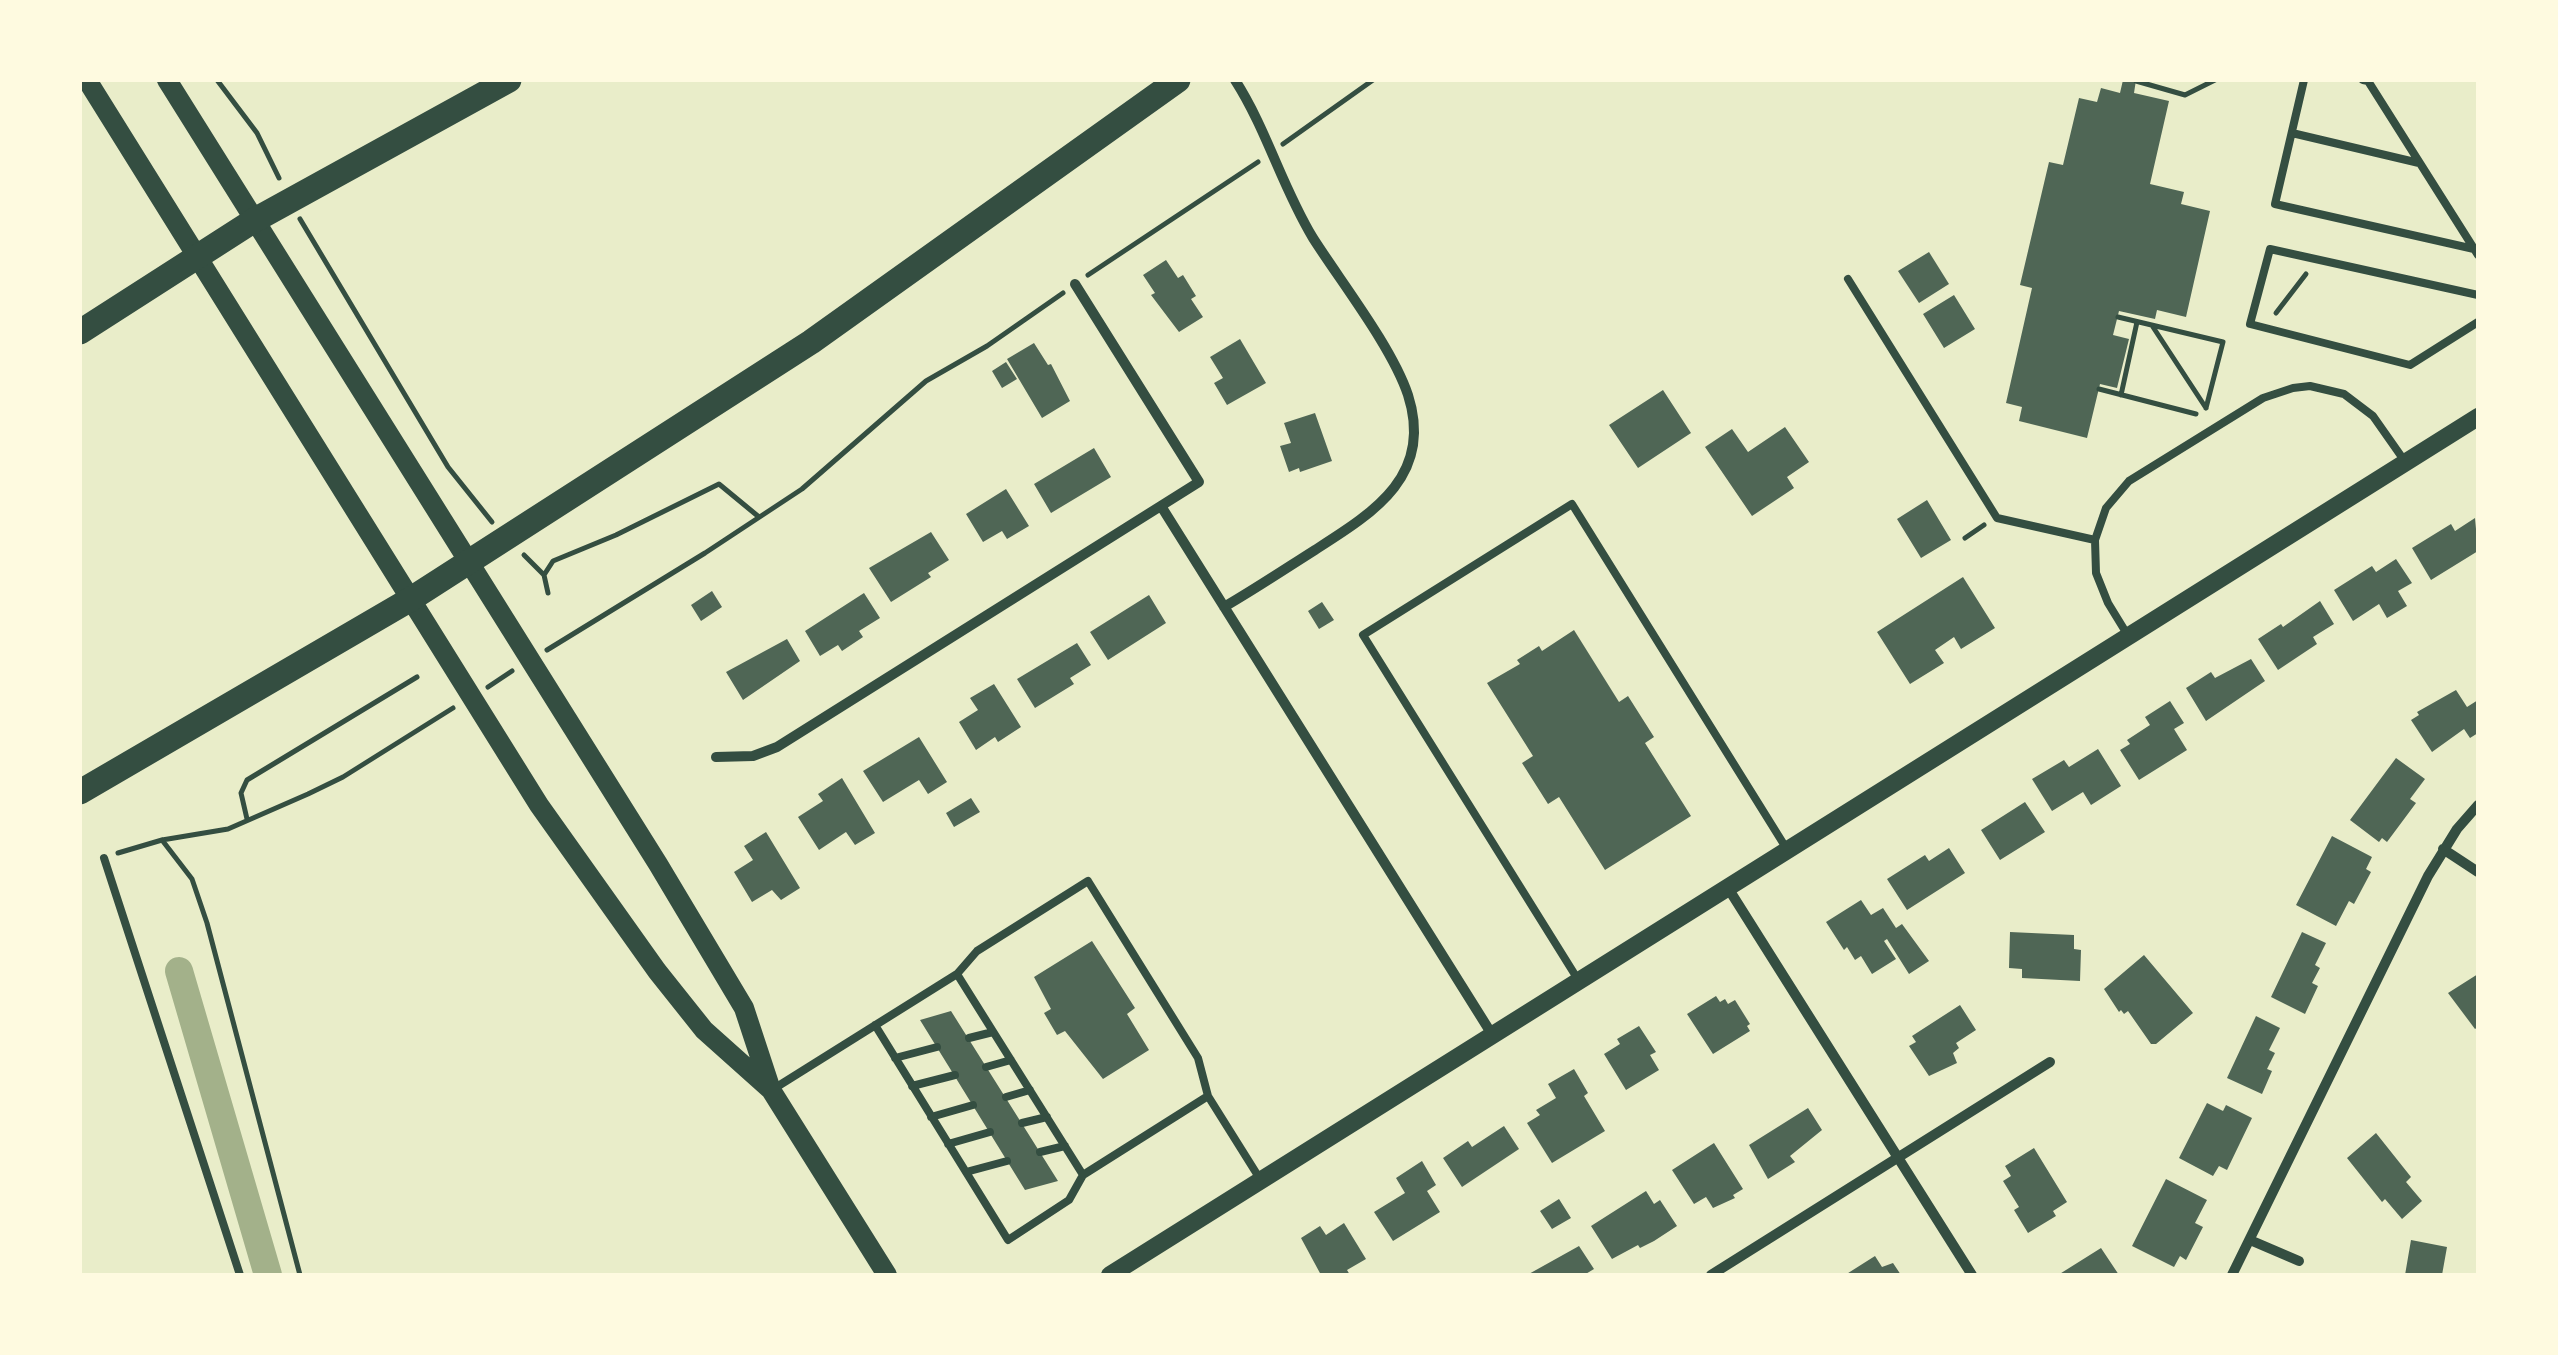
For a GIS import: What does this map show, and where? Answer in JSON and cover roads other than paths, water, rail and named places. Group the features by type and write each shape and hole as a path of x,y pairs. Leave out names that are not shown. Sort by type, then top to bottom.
{"highway":[{"path":"80,332 253,221 509,80"},
{"path":"80,792 411,599 811,342 1170,86"}],"main road":[{"path":"88,80 540,805 657,971 704,1030 771,1090"},
{"path":"167,80 744,1008 771,1090 887,1275"}],"street":[{"path":"1224,607 1379,506 1405,470 1414,424 1400,378 1299,214 1264,132 1235,80"},
{"path":"716,757 754,756 776,747 1199,482 1074,284"},
{"path":"1110,1275 2478,417"},
{"path":"1161,506 1494,1036"},
{"path":"2232,1275 2443,849 2478,805"},
{"path":"2443,849 2478,872"},
{"path":"1728,888 1972,1275"},
{"path":"1710,1275 2050,1062"},
{"path":"2250,1240 2299,1261"}],"lane":[{"path":"2304,80 2276,204 2476,252"},
{"path":"2363,80 2368,81 2476,252"},
{"path":"2292,132 2420,164"},
{"path":"2478,296 2270,248 2250,324 2410,366 2478,322"},
{"path":"1848,279 1998,518 2095,540"},
{"path":"2129,637 2101,588 2095,540 2106,508 2129,482 2262,398 2294,388 2326,389 2360,403 2406,462"},
{"path":"1580,982 1362,635 1572,504 1788,851"},
{"path":"104,858 240,1275"},
{"path":"771,1090 957,974 977,951 1088,882 1198,1058 1208,1096 1262,1182"},
{"path":"957,974 1083,1174"},
{"path":"875,1025 1008,1240 1069,1200 1083,1174 1208,1096"},
{"path":"969,1038 993,1032"},
{"path":"895,1058 937,1047"},
{"path":"986,1066 1011,1060"},
{"path":"912,1086 954,1075"},
{"path":"1006,1096 1030,1090"},
{"path":"931,1117 973,1105"},
{"path":"1022,1124 1047,1117"},
{"path":"948,1144 990,1132"},
{"path":"1040,1152 1065,1146"},
{"path":"966,1172 1008,1161"}],"waterway":[{"path":"179,971 268,1275"}]}
